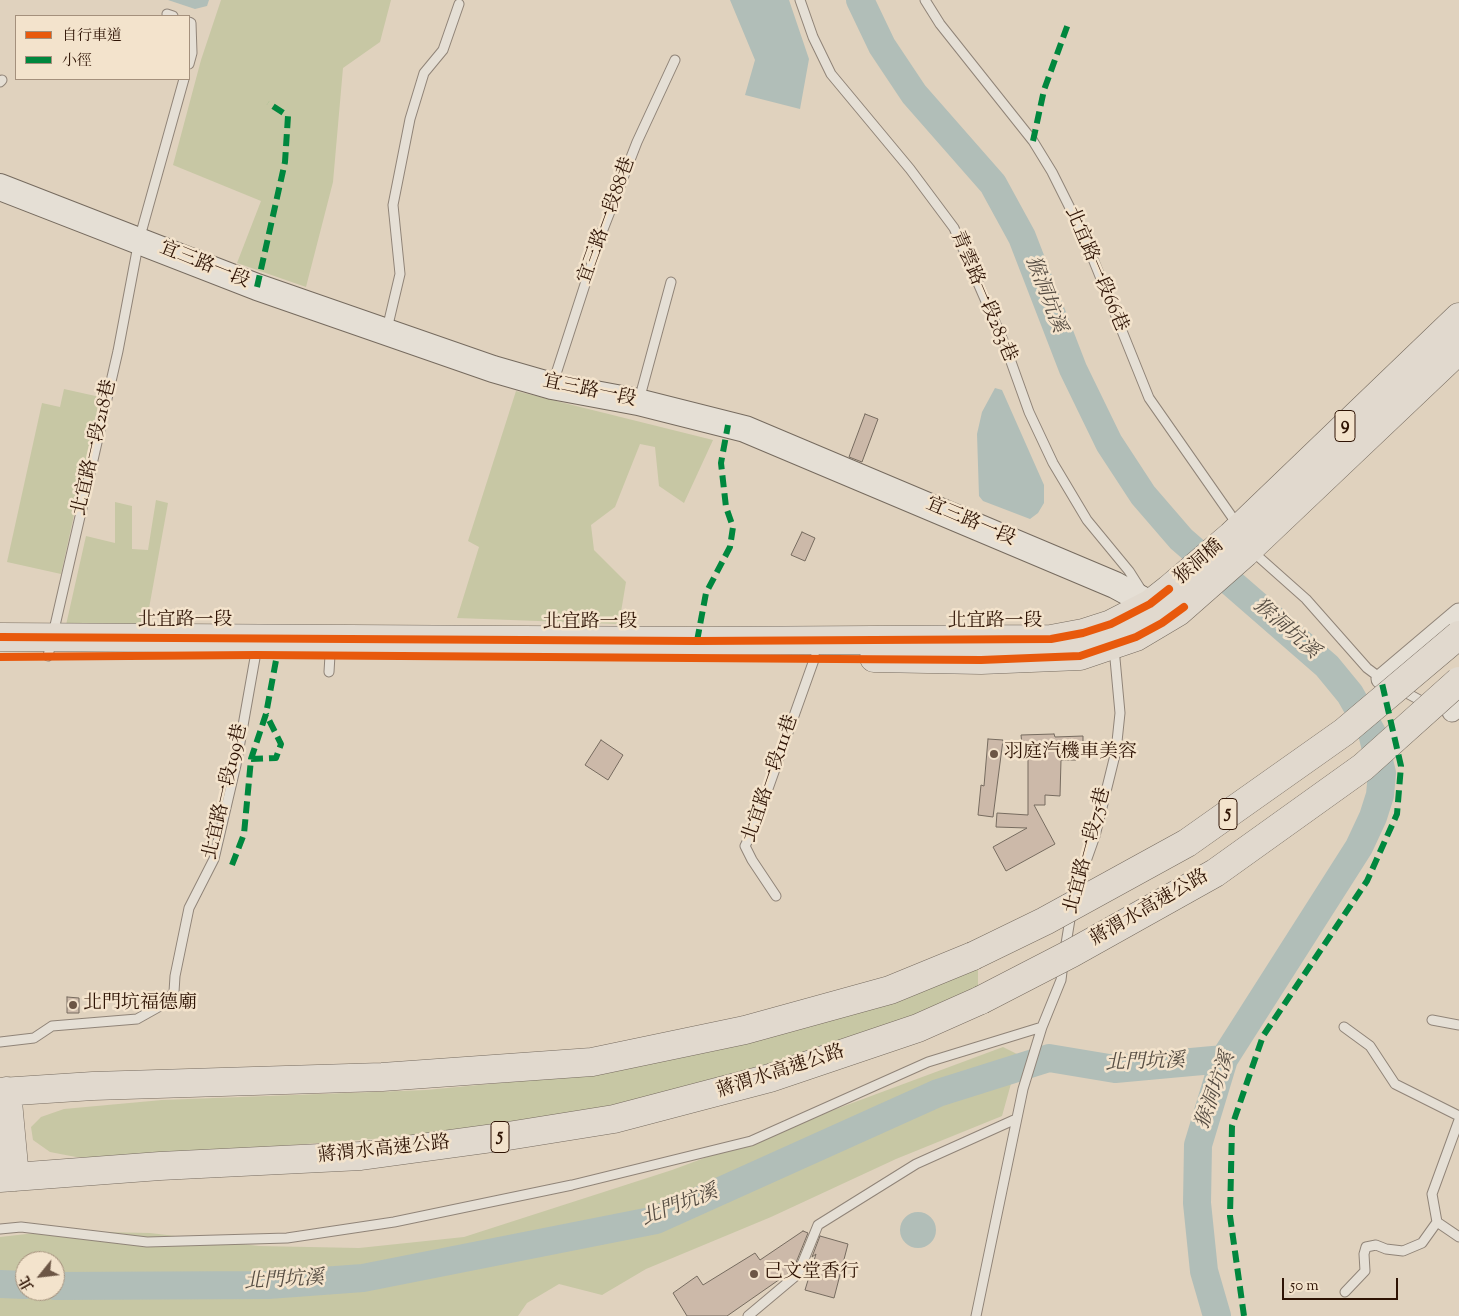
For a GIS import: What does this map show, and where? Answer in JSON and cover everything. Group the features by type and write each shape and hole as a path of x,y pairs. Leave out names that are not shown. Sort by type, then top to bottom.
{"main road":[{"name":"9","path":"1242,540 1459,317"},
{"name":"9","path":"1242,540 1459,350"},
{"name":"猴洞橋","path":"1166,606 1242,540"},
{"name":"北宜路一段","path":"257,646 329,664 815,657 981,660 1080,656 1113,635 1166,606"},
{"name":"北宜路一段","path":"0,657 51,647 1051,639 1083,633 1113,635"},
{"name":"蔣渭水高速公路","path":"4,1091 103,1085 382,1077 592,1062 745,1030 890,990 973,956 1045,921 1187,843 1344,732 1459,636"},
{"name":"北宜路一段","path":"0,637 51,647"},
{"name":"蔣渭水高速公路","path":"7,1178 360,1156 508,1136 614,1119 770,1078 918,1028 982,1000 1072,954 1215,873 1363,767 1459,681"},
{"name":"5","path":"4,1091 7,1178"}],"street":[{"name":"宜三路一段","path":"0,187 258,287 493,369 552,386 638,402 744,429 1166,606"},
{"path":"1380,678 1459,613"}],"lane":[{"name":"青雲路一段283巷","path":"800,0 812,37 831,74 910,169 954,228 1004,346 1029,412 1053,463 1087,520 1129,571 1166,606"},
{"name":"北宜路一段66巷","path":"925,0 940,24 1033,141 1052,172 1083,234 1149,398 1242,540 1306,599 1366,668 1380,678 1431,706 1457,711"},
{"path":"386,332 400,274 393,205 410,119 424,73 443,50 459,4"},
{"path":"190,22 192,53 190,60"},
{"name":"宜三路一段88巷","path":"552,386 602,232 637,142 675,60"},
{"name":"北宜路一段218巷","path":"51,647 118,351 139,240 184,80"},
{"path":"638,402 671,282"},
{"name":"北宜路一段75巷","path":"1016,1119 1036,1045 1061,980 1074,894 1095,836 1116,751 1120,712 1113,635"},
{"name":"北宜路一段199巷","path":"0,1042 34,1038 52,1026 137,1019 162,1004 174,992 175,976 189,908 214,859 236,765 257,646"},
{"name":"北宜路一段111巷","path":"776,896 745,846 754,828 815,657"},
{"path":"1432,1020 1459,1025"},
{"path":"0,1229 21,1227 147,1242 287,1238 394,1222 572,1185 751,1141 928,1062 1042,1027"},
{"path":"1344,1027 1370,1046 1395,1084 1459,1118 1432,1194 1436,1222 1422,1243 1403,1251 1386,1250 1376,1245 1366,1247 1364,1254 1365,1271 1345,1292"},
{"path":"748,1316 798,1274 818,1225 916,1164 1016,1119"},
{"path":"976,1316 1016,1119"},
{"path":"1436,1222 1459,1237"}],"green space":[{"path":"221,0 391,0 380,42 343,68 333,182 306,287 237,263 261,201 173,165 201,60"},
{"path":"64,389 100,397 61,574 7,562 42,403 60,407"},
{"path":"516,391 713,440 684,503 659,486 655,447 640,444 615,507 591,525 594,550 626,582 619,624 457,618 479,547 468,541"},
{"path":"156,500 168,503 146,625 66,625 86,536 115,543 115,502 132,506 132,549 148,550"},
{"path":"978,967 978,990 829,1048 588,1114 464,1132 109,1159 76,1157 50,1152 33,1140 31,1127 41,1117 64,1109 162,1100 426,1090 574,1076"},
{"path":"1003,1047 1019,1055 1002,1116 896,1159 771,1217 646,1269 602,1295 559,1284 527,1303 518,1316 0,1316 0,1237 53,1231 150,1233 259,1246 359,1248 464,1237 672,1170"}],"shaded area":[{"path":"168,0 209,0 207,6 195,9"},
{"path":"730,0 789,0 809,59 800,109 745,95 755,60"},
{"path":"995,388 1002,390 1044,485 1044,503 1038,513 1030,519 983,501 979,496 977,434 982,412"},
{"path":"918,1212 931,1217 936,1230 931,1243 918,1248 905,1243 900,1230 905,1217"}],"building":[{"path":"865,414 878,419 862,462 849,457"},
{"path":"802,532 815,538 805,561 791,555"},
{"path":"1054,734 1055,737 1083,736 1083,754 1076,754 1076,760 1061,760 1060,796 1045,795 1045,805 1034,805 1055,844 1006,871 993,847 1027,828 996,827 997,813 1028,815 1028,754 1023,754 1021,735"},
{"path":"988,739 1003,740 993,817 978,815 981,785 984,786"},
{"path":"601,740 623,755 608,780 585,765"},
{"name":"北門坑福德廟","path":"67,997 79,998 79,1013 67,1013"},
{"name":"己文堂香行","path":"803,1231 808,1233 793,1270 727,1316 687,1316 673,1293 697,1276 703,1285 755,1253 760,1260"},
{"path":"820,1236 848,1244 834,1298 805,1290 816,1254 812,1257"}],"waterway":[{"name":"猴洞坑溪","path":"860,0 882,46 914,94 993,184 1022,237 1073,369 1109,443 1143,495 1181,539 1327,666 1350,694 1372,733 1382,773 1380,795 1373,817 1359,847 1224,1059 1198,1145 1197,1203 1204,1271 1217,1316"},
{"name":"北門坑溪","path":"65,1286 268,1285 363,1278 656,1220 938,1093 1049,1058 1115,1069 1224,1059"},
{"name":"北門坑溪","path":"0,1284 15,1285"}],"marked path":[{"path":"1033,141 1044,90 1068,24"},
{"path":"257,287 285,162 288,116 268,103"},
{"path":"697,641 706,593 730,547 733,527 726,507 721,463 728,425"},
{"path":"232,865 244,834 251,759 266,714 277,655"},
{"path":"1244,1316 1230,1216 1232,1126 1263,1036 1367,881 1397,814 1401,766 1381,679"},
{"path":"251,759 276,758 281,744 266,714"}],"cycle path":[{"path":"0,637 697,641 1051,639 1083,633 1111,624 1150,604 1169,589"},
{"path":"0,657 256,655 981,660 1080,656 1136,637 1162,623 1184,607"}],"place":[{"name":"羽庭汽機車美容","path":"994,754"},
{"name":"北門坑福德廟","path":"73,1005"},
{"name":"己文堂香行","path":"754,1274"}]}
